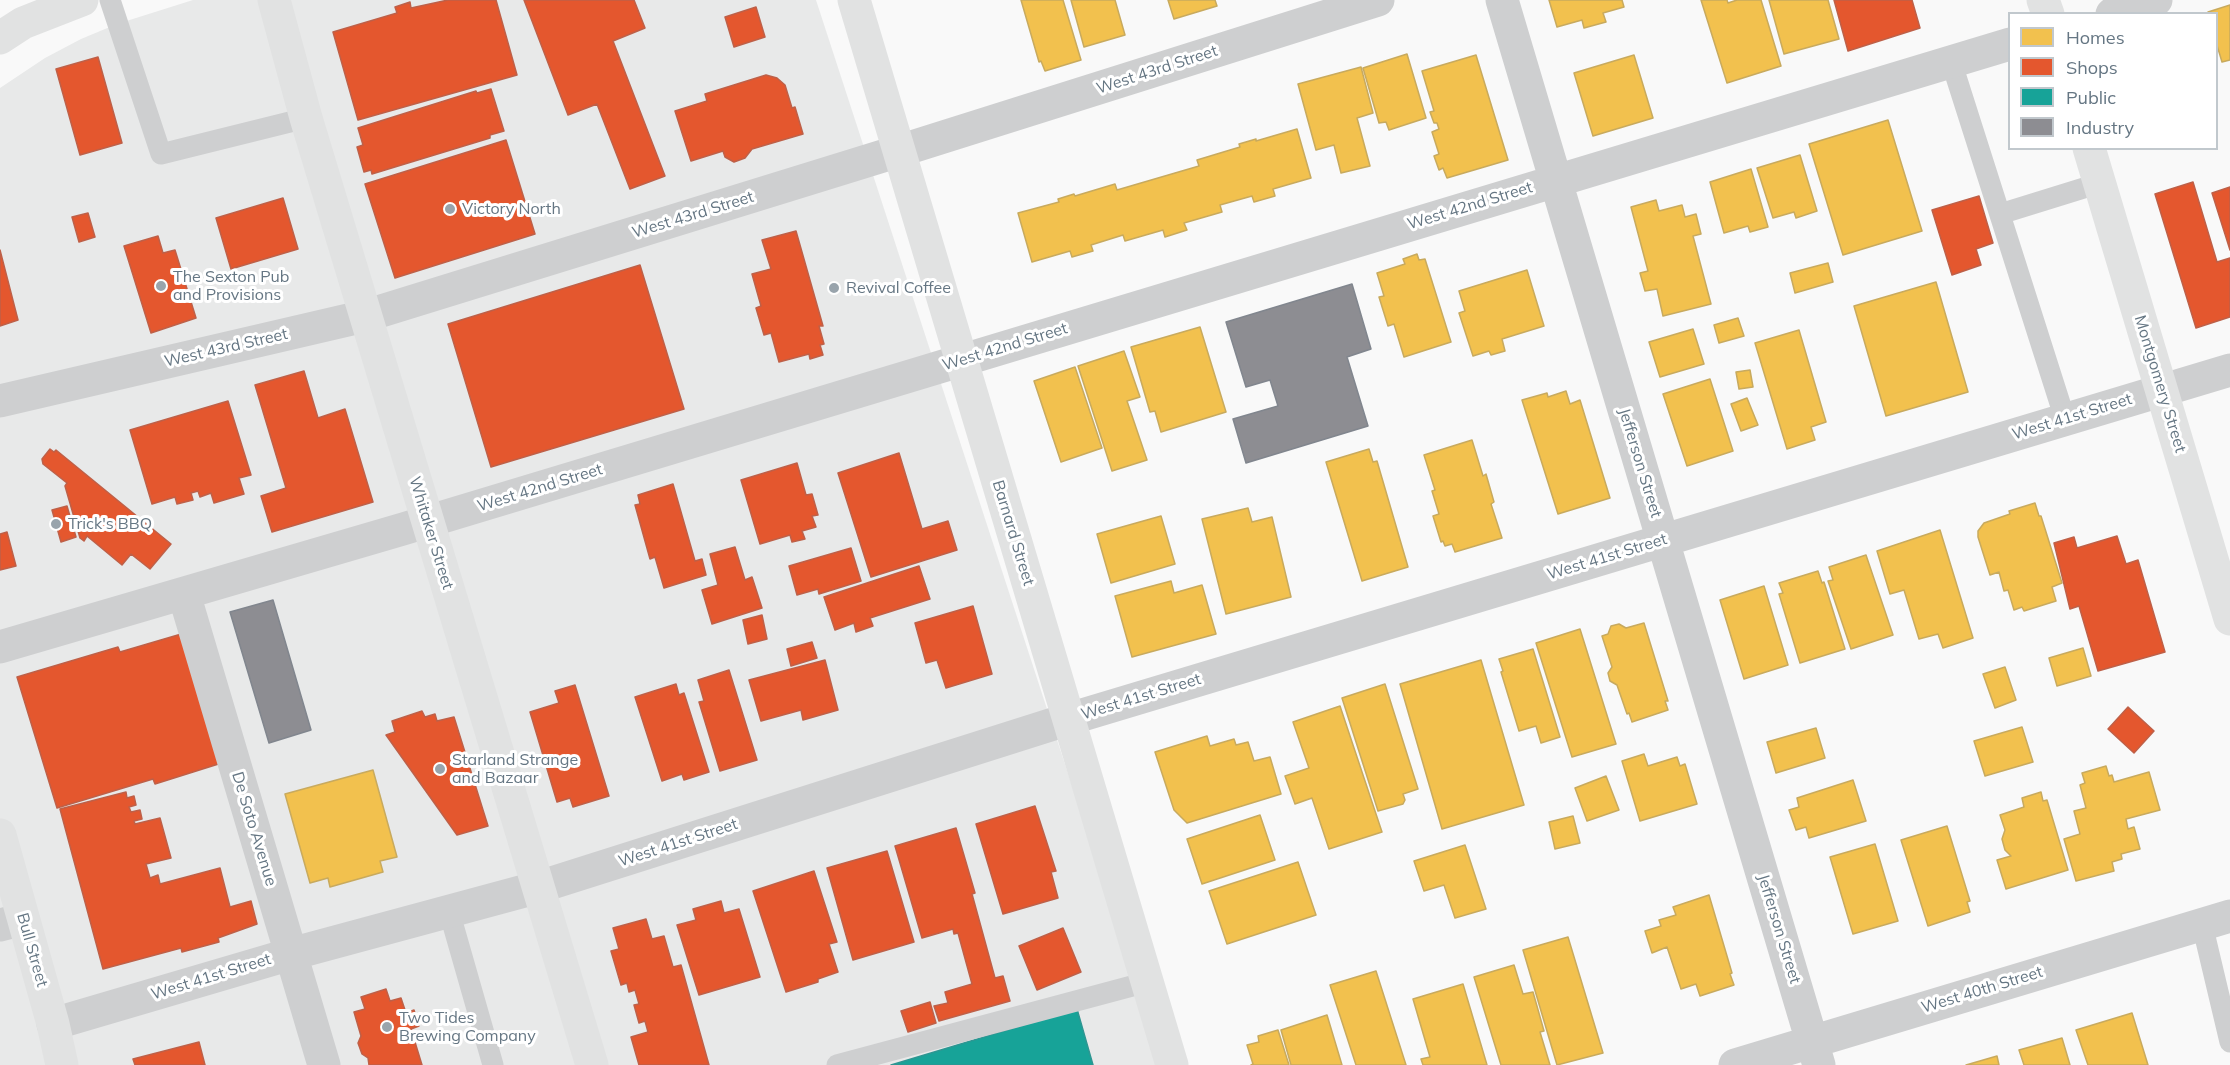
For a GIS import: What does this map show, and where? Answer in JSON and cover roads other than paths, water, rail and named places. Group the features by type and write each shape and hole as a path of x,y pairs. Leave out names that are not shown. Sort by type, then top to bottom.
{"main road":[{"path":"0,38 23,22 82,0"},
{"name":"Whitaker Street","path":"274,0 306,118 365,316 592,1065"},
{"name":"Barnard Street","path":"854,0 1172,1065"},
{"name":"Montgomery Street","path":"2091,150 2230,619"},
{"name":"Bull Street","path":"0,835 12,922 53,1024 62,1065"}],"street":[{"name":"West 43rd Street","path":"0,401 365,316 1378,0"},
{"name":"Jefferson Street","path":"1502,0 1816,1053"},
{"path":"2118,12 2156,0"},
{"name":"West 42nd Street","path":"0,647 427,522 2008,45"},
{"name":"West 41st Street","path":"53,1024 291,954 539,887 1069,719 2230,370"},
{"name":"De Soto Avenue","path":"184,594 324,1065"},
{"name":"West 40th Street","path":"1735,1065 1816,1053 2216,920"}],"lane":[{"path":"110,0 161,154 306,118"},
{"path":"1951,61 2065,419"},
{"path":"2000,214 2100,183"},
{"path":"449,911 493,1065"},
{"path":"2216,920 2230,1042"},
{"path":"837,1065 1147,982"}],"place":[{"name":"Victory North","path":"450,209"},
{"name":"The Sexton Pub and Provisions","path":"161,286"},
{"name":"Revival Coffee","path":"834,288"},
{"name":"Trick's BBQ","path":"56,524"},
{"name":"Starland Strange and Bazaar","path":"440,769"},
{"name":"Two Tides Brewing Company","path":"387,1027"}]}
